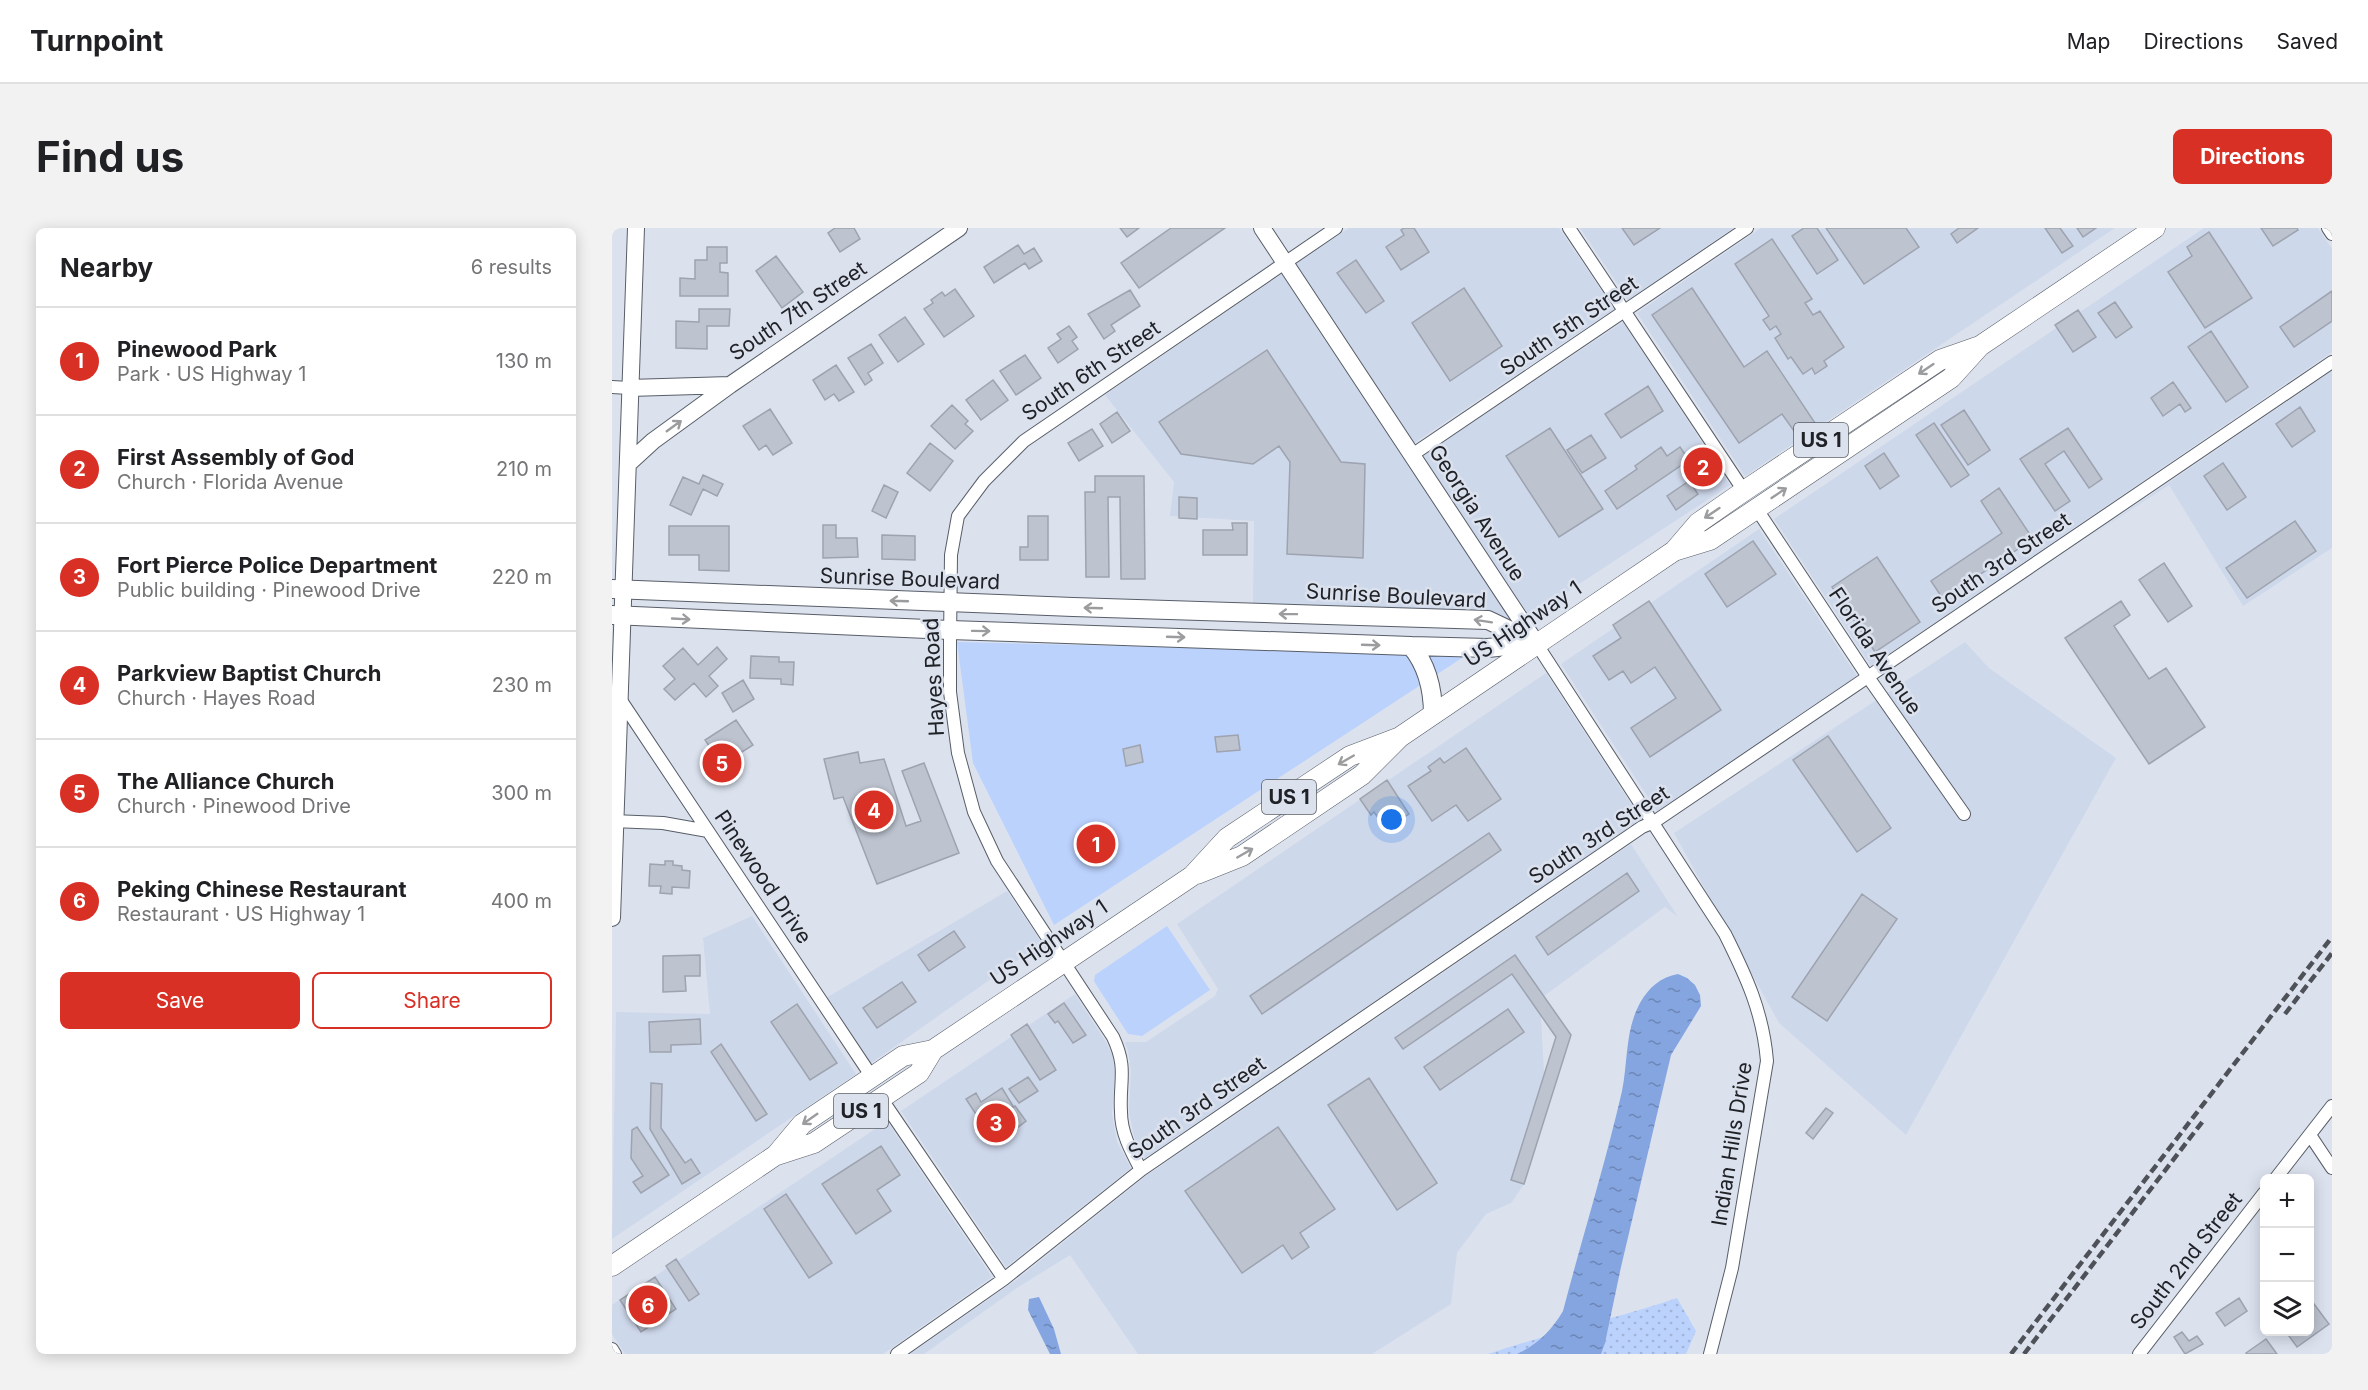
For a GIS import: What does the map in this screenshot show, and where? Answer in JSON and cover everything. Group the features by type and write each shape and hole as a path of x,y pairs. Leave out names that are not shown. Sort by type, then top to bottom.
{"main road":[{"name":"US Highway 1","path":"1674,551 1710,540 1951,378 1980,346 2155,228"},
{"name":"US Highway 1","path":"612,1266 776,1155 802,1124 903,1056 933,1050 1192,876 1242,856 1362,775 1400,737 1674,551 1698,522 1940,360 1980,346"},
{"name":"Sunrise Boulevard","path":"618,589 951,603 1488,620 1536,643"},
{"path":"617,615 950,630 1411,646 1488,648 1536,643"},
{"path":"1411,646 1419,657 1429,682 1433,715"},
{"name":"US Highway 1","path":"776,1155 814,1143 919,1073 933,1050"}],"street":[{"path":"612,918 620,699 617,615 629,463 629,388 636,228"},
{"name":"South 7th Street","path":"612,387 729,386 959,228"},
{"name":"Georgia Avenue","path":"1262,228 1654,822"},
{"name":"South 6th Street","path":"951,603 951,555 958,516 992,473 1024,441 1336,228"},
{"path":"1569,228 1744,491"},
{"name":"South 5th Street","path":"1413,455 1747,228"},
{"path":"2328,228 2332,234"},
{"name":"South 3rd Street","path":"897,1354 1004,1279 1141,1170 1633,833 1654,822 2332,362"},
{"path":"629,463 653,441 729,386"},
{"name":"Florida Avenue","path":"1756,508 1868,677 1964,814"},
{"name":"Hayes Road","path":"951,603 950,692 958,753 974,812 998,861 1113,1037 1120,1052 1123,1072 1120,1112 1128,1146 1141,1170"},
{"name":"Pinewood Drive","path":"620,699 872,1077"},
{"path":"614,821 663,823 708,831"},
{"name":"Indian Hills Drive","path":"1654,822 1725,934 1748,980 1765,1037 1767,1061 1732,1268 1710,1354"},
{"path":"881,1098 1004,1279"},
{"path":"2280,1174 2332,1106"},
{"path":"2310,1135 2332,1168"},
{"name":"South 2nd Street","path":"2139,1354 2260,1199"},
{"path":"612,1349 615,1354"}],"shaded area":[{"path":"1349,228 1559,228 1614,309 1414,443 1296,264"},
{"path":"1580,228 1733,228 1628,300"},
{"path":"1761,228 2115,228 1745,476 1637,313"},
{"path":"2204,228 2318,228 2332,249 2332,352 1871,666 1774,519"},
{"path":"1282,274 1513,623 1253,605 1254,521 1170,516 1174,482 1105,395"},
{"path":"1623,322 1730,485 1529,617 1422,456"},
{"path":"2332,371 2332,548 2243,606 2169,485 2086,539"},
{"path":"1759,529 1857,676 1657,811 1561,664"},
{"path":"957,642 1468,654 1054,925 973,763"},
{"path":"1965,642 1989,668 2116,758 1906,1135 1779,1023 1674,833"},
{"path":"1546,673 1641,819 1145,1158 1134,1137 1129,1111 1131,1071 1125,1042 1146,1042 1215,996 1218,989 1177,924"},
{"path":"1631,844 1678,917 1665,907 1540,999 1545,1090 1525,1183 1511,1203 1486,1214 1457,1253 1451,1304 1372,1354 1138,1354 1070,1255 1017,1288 924,1354 910,1354 1015,1281 1146,1176"},
{"path":"1007,891 1042,943 870,1064 826,998"},
{"path":"752,916 856,1074 612,1239 616,1012 710,1014 703,938"},
{"path":"1167,926 1210,990 1142,1036 1128,1034 1094,981 1095,975"},
{"path":"1075,994 1112,1054 1115,1073 1112,1114 1117,1142 1131,1168 1006,1267 901,1111"},
{"path":"887,1121 992,1277 883,1354 625,1354 612,1334 612,1305"},
{"path":"1677,1298 1696,1331 1686,1354 1488,1354 1630,1313"}],"water":[{"path":"1678,974 1695,985 1700,995 1701,1006 1671,1055 1601,1354 1517,1354 1543,1336 1563,1311 1622,1091 1629,1035 1635,1013 1651,988 1661,980"},
{"path":"1039,1297 1054,1329 1061,1354 1050,1354 1028,1310 1029,1299"}],"building":[{"path":"835,228 854,228 860,239 840,252 828,233"},
{"path":"1120,228 1139,228 1127,237"},
{"path":"1171,228 1225,228 1139,288 1121,263"},
{"path":"1414,228 1429,252 1401,270 1386,247 1404,235 1401,230"},
{"path":"1622,228 1660,228 1634,245"},
{"path":"1804,228 1817,228 1838,260 1817,274 1792,236"},
{"path":"1826,228 1906,228 1919,247 1864,284"},
{"path":"1959,228 1978,228 1957,243 1951,234"},
{"path":"2045,228 2060,228 2073,246 2062,253"},
{"path":"2077,228 2096,228 2083,237"},
{"path":"2261,228 2297,228 2298,230 2273,246"},
{"path":"2209,232 2252,298 2205,328 2168,272 2192,256 2187,247"},
{"path":"1772,239 1812,299 1805,303 1813,315 1820,311 1844,347 1824,361 1827,366 1815,374 1812,368 1803,374 1791,357 1788,359 1775,338 1781,334 1776,326 1770,330 1763,320 1769,316 1735,264"},
{"path":"1018,245 1024,254 1034,248 1042,261 1029,269 1025,263 994,283 984,267"},
{"path":"707,247 727,247 727,263 720,263 720,272 728,273 728,296 680,296 680,278 695,279 695,260 707,260"},
{"path":"776,256 803,292 782,308 756,271"},
{"path":"1356,260 1384,301 1366,313 1337,273"},
{"path":"1464,288 1502,346 1450,381 1412,323"},
{"path":"1692,288 1744,367 1767,351 1817,426 1799,438 1782,414 1739,443 1652,315"},
{"path":"955,289 974,316 944,337 924,309 933,303 931,300 942,292 945,296"},
{"path":"1130,290 1140,306 1111,325 1115,331 1104,339 1088,314"},
{"path":"2332,291 2332,321 2294,347 2280,327"},
{"path":"2115,302 2132,327 2116,338 2098,313"},
{"path":"699,309 730,309 729,326 707,326 707,349 676,348 676,321 699,322"},
{"path":"2078,310 2096,337 2073,352 2055,325"},
{"path":"905,317 924,344 898,362 879,335"},
{"path":"1069,326 1077,337 1072,341 1078,349 1058,363 1048,348 1061,339 1057,334"},
{"path":"2211,331 2248,387 2226,402 2188,347"},
{"path":"871,344 883,363 868,373 872,380 865,385 848,358"},
{"path":"1267,350 1341,462 1365,464 1363,558 1287,554 1290,462 1279,446 1253,464 1181,454 1159,422"},
{"path":"1025,355 1041,378 1016,395 1000,371"},
{"path":"836,365 854,392 839,401 834,394 825,400 813,380"},
{"path":"993,380 1008,400 981,420 966,400"},
{"path":"2173,382 2191,408 2185,412 2180,404 2163,416 2151,398"},
{"path":"1648,386 1663,411 1621,438 1605,414"},
{"path":"952,405 968,421 965,424 973,431 955,449 931,426"},
{"path":"2300,407 2315,431 2292,447 2276,424"},
{"path":"770,409 792,443 773,455 766,445 759,450 743,426"},
{"path":"1964,410 1990,450 1968,465 1941,425"},
{"path":"1117,412 1130,431 1112,443 1100,424"},
{"path":"1934,423 1969,475 1951,487 1916,435"},
{"path":"1550,428 1603,509 1559,537 1506,456"},
{"path":"2068,428 2102,479 2089,488 2064,451 2045,464 2070,501 2055,511 2020,459"},
{"path":"1092,429 1103,446 1079,461 1068,443"},
{"path":"1591,435 1606,458 1582,473 1567,450"},
{"path":"930,443 953,461 930,491 907,473"},
{"path":"1661,447 1667,456 1680,447 1689,460 1617,509 1605,491 1637,469 1635,466"},
{"path":"1884,453 1899,476 1880,489 1865,466"},
{"path":"2223,463 2246,497 2227,510 2204,476"},
{"path":"703,475 723,484 717,496 703,489 691,515 670,505 683,477 699,484"},
{"path":"1095,476 1144,476 1145,579 1121,579 1120,497 1108,497 1109,577 1086,577 1085,492 1095,492"},
{"path":"1689,481 1698,494 1676,510 1667,496"},
{"path":"884,485 898,492 886,518 872,511"},
{"path":"1999,488 2033,539 1943,599 1931,581 2002,533 1981,501"},
{"path":"1179,497 1197,498 1197,519 1179,518"},
{"path":"1028,516 1048,516 1048,560 1020,560 1020,547 1028,547"},
{"path":"2295,521 2316,551 2247,598 2226,568"},
{"path":"1232,523 1247,523 1247,555 1203,555 1203,530 1233,530"},
{"path":"823,525 836,525 836,538 857,538 858,557 823,558"},
{"path":"669,526 729,526 729,571 699,570 699,555 669,555"},
{"path":"882,535 915,536 915,560 882,559"},
{"path":"1753,541 1776,574 1727,607 1705,574"},
{"path":"1877,557 1920,622 1875,652 1832,587"},
{"path":"2164,563 2192,606 2168,622 2139,580"},
{"path":"1649,601 1721,710 1650,757 1631,728 1676,698 1655,667 1631,683 1623,671 1609,680 1593,656 1621,638 1613,625"},
{"path":"2121,601 2130,615 2114,626 2149,679 2166,668 2205,727 2149,764 2065,638"},
{"path":"717,647 727,659 709,676 718,686 706,697 694,683 675,700 664,689 675,679 663,666 683,648 698,665"},
{"path":"751,656 779,657 779,662 794,662 793,685 781,684 781,679 750,678"},
{"path":"743,680 754,699 733,712 722,693"},
{"path":"736,720 753,745 718,767 708,753 712,750 705,740"},
{"path":"1238,735 1240,750 1217,752 1215,737"},
{"path":"1828,736 1891,828 1857,852 1793,760"},
{"path":"1140,745 1143,762 1126,766 1123,749"},
{"path":"1466,748 1501,799 1468,821 1456,805 1432,821 1408,786 1431,771 1428,767 1440,758 1444,763"},
{"path":"858,752 860,763 884,759 906,826 921,821 902,771 924,763 959,853 877,884 843,797 834,799 824,759"},
{"path":"1387,780 1409,814 1386,829 1374,812 1371,815 1360,799"},
{"path":"1489,833 1501,850 1262,1014 1250,996"},
{"path":"665,861 673,861 673,865 682,866 682,870 690,871 689,888 672,887 672,894 660,893 661,886 649,886 650,864 665,865"},
{"path":"1627,873 1639,891 1548,955 1536,937"},
{"path":"1862,894 1897,919 1827,1021 1792,997"},
{"path":"954,931 965,947 929,971 918,955"},
{"path":"700,955 700,976 685,976 686,991 663,992 663,956"},
{"path":"1515,955 1571,1035 1524,1184 1511,1180 1556,1037 1512,974 1403,1049 1395,1038"},
{"path":"902,982 916,1002 877,1028 863,1008"},
{"path":"1064,1003 1086,1035 1073,1043 1058,1021 1055,1023 1048,1014"},
{"path":"797,1004 837,1063 810,1080 771,1022"},
{"path":"1508,1009 1524,1032 1440,1090 1424,1067"},
{"path":"700,1019 701,1044 671,1045 671,1052 650,1052 649,1022"},
{"path":"1027,1024 1056,1070 1040,1080 1011,1035"},
{"path":"721,1044 767,1114 756,1121 711,1052"},
{"path":"1028,1077 1038,1091 1019,1103 1009,1089"},
{"path":"1369,1078 1437,1183 1397,1210 1328,1105"},
{"path":"651,1083 662,1084 661,1128 685,1163 691,1159 700,1173 682,1184 650,1129"},
{"path":"1002,1088 1013,1106 983,1125 966,1099 976,1093 981,1102"},
{"path":"1015,1106 1026,1121 1008,1135 997,1120"},
{"path":"1826,1108 1833,1113 1813,1139 1806,1133"},
{"path":"637,1127 669,1175 641,1193 633,1182 643,1176 631,1158 632,1130"},
{"path":"1278,1127 1335,1209 1300,1233 1309,1247 1292,1259 1283,1245 1242,1273 1185,1191"},
{"path":"881,1146 900,1175 877,1190 891,1211 856,1234 822,1184"},
{"path":"786,1194 832,1263 809,1278 764,1209"},
{"path":"676,1259 699,1294 689,1301 666,1266"},
{"path":"655,1277 676,1309 641,1332 620,1300"},
{"path":"2239,1298 2247,1311 2225,1326 2216,1313"},
{"path":"2314,1304 2329,1324 2314,1335"},
{"path":"2182,1332 2189,1341 2197,1336 2203,1344 2185,1354 2174,1337"},
{"path":"2289,1336 2312,1336 2297,1347"},
{"path":"2266,1339 2277,1354 2246,1353"}],"railway":[{"path":"2011,1354 2332,937"},
{"path":"2285,1014 2332,953"},
{"path":"2024,1354 2203,1121"}],"place":[{"name":"First Assembly of God","path":"1703,467"},
{"name":"The Alliance Church","path":"722,763"},
{"name":"Parkview Baptist Church","path":"874,810"},
{"name":"Pinewood Park","path":"1096,844"},
{"name":"Fort Pierce Police Department","path":"996,1123"},
{"name":"Peking Chinese Restaurant","path":"648,1305"}]}
